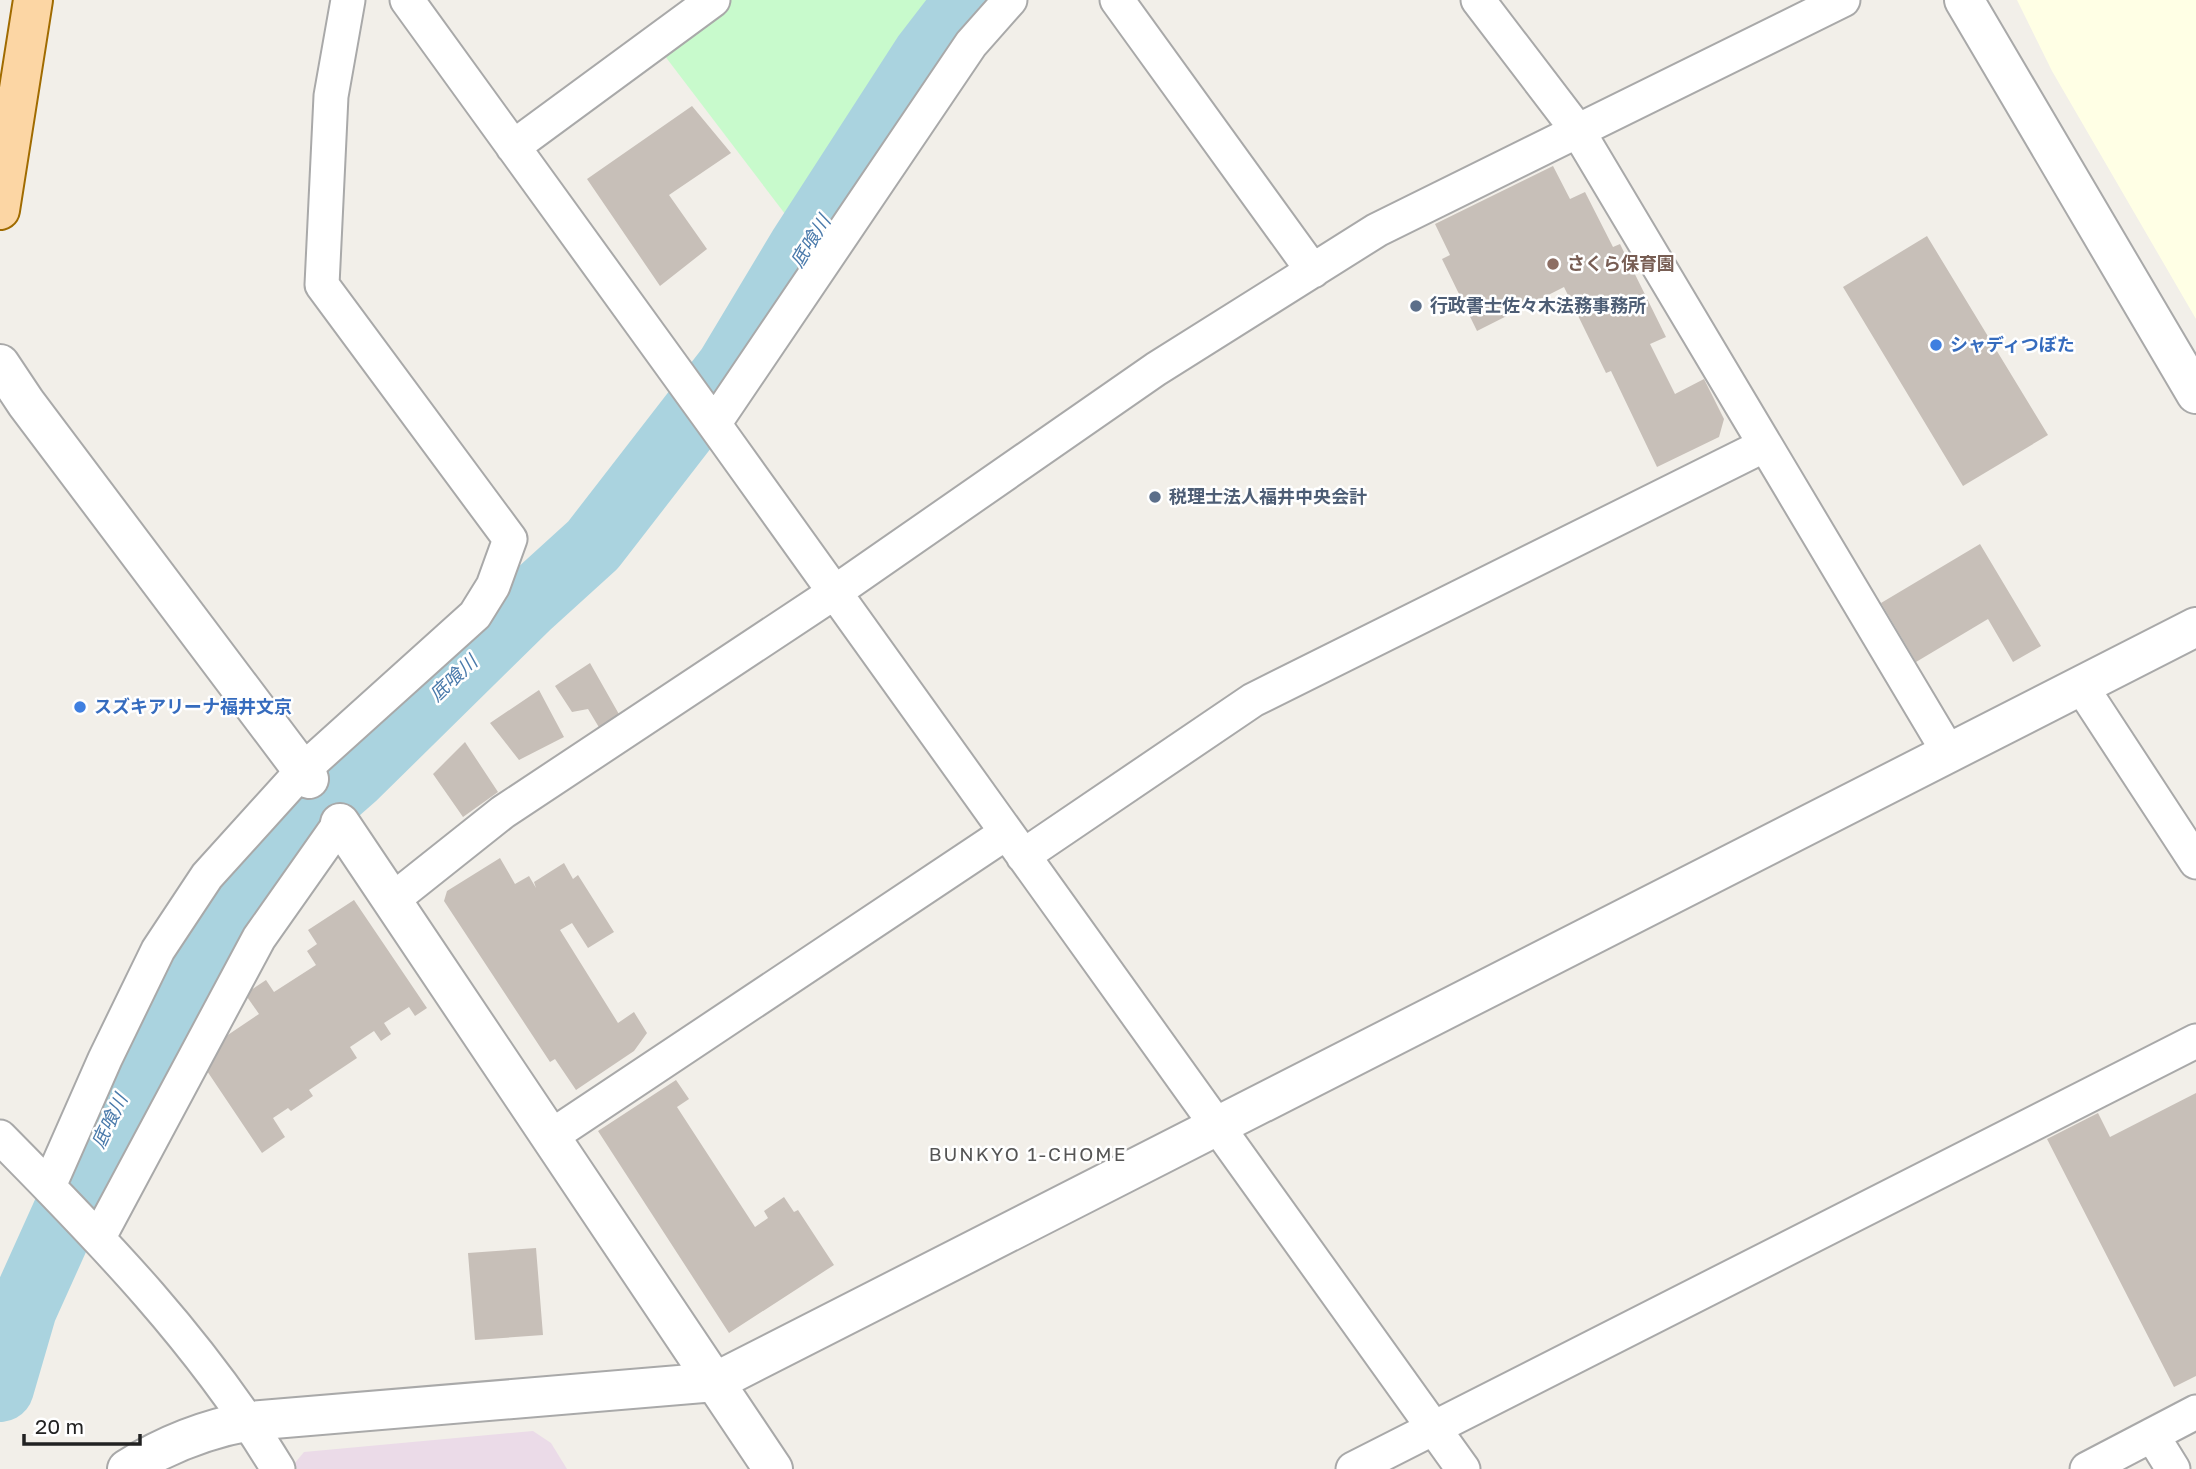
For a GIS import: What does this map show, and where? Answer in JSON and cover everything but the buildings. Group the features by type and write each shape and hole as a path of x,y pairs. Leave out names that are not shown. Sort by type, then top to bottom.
{"main road":[{"path":"0,210 33,0"}],"street":[{"path":"49,1186 105,1059 158,950 207,876 306,775 475,615 494,586 510,539 323,285 331,96 348,0"},
{"path":"407,0 1463,1469"},
{"path":"513,147 713,0"},
{"path":"714,424 971,44 1010,0"},
{"path":"1116,0 1313,271"},
{"path":"1478,0 1578,131 1949,753"},
{"path":"391,901 503,812 835,592 1156,369 1377,230 1843,0"},
{"path":"1964,0 2196,394"},
{"path":"0,364 26,403 306,775"},
{"path":"550,1138 1015,845 1253,700 1765,445"},
{"path":"127,1469 176,1442 224,1426 250,1421 715,1382 2196,627"},
{"path":"2081,686 2196,862"},
{"path":"99,1237 259,938 340,824 773,1469"},
{"path":"1353,1469 2196,1041"},
{"path":"0,1137 99,1237 199,1352 250,1421 278,1469"},
{"path":"2087,1469 2196,1412"},
{"path":"2152,1435 2173,1469"}],"shaded area":[{"path":"2017,0 2196,0 2196,319 2052,71"},
{"path":"533,1431 551,1443 567,1469 297,1469 294,1464 304,1452"}],"green space":[{"path":"713,0 972,0 798,231 655,43"}],"waterway":[{"name":"底喰川","path":"0,1388 23,1309 87,1167 150,1034 221,916 303,820 353,776 528,604 593,545 730,368 802,248 926,56 969,0"}],"place":[{"name":"さくら保育園","path":"1553,264"},
{"name":"行政書士佐々木法務事務所","path":"1416,306"},
{"name":"シャディつぼた","path":"1936,345"},
{"name":"税理士法人福井中央会計","path":"1155,497"},
{"name":"スズキアリーナ福井文京","path":"80,707"}],"district":[{"name":"BUNKYO 1-CHOME","path":"1028,1154"}]}
